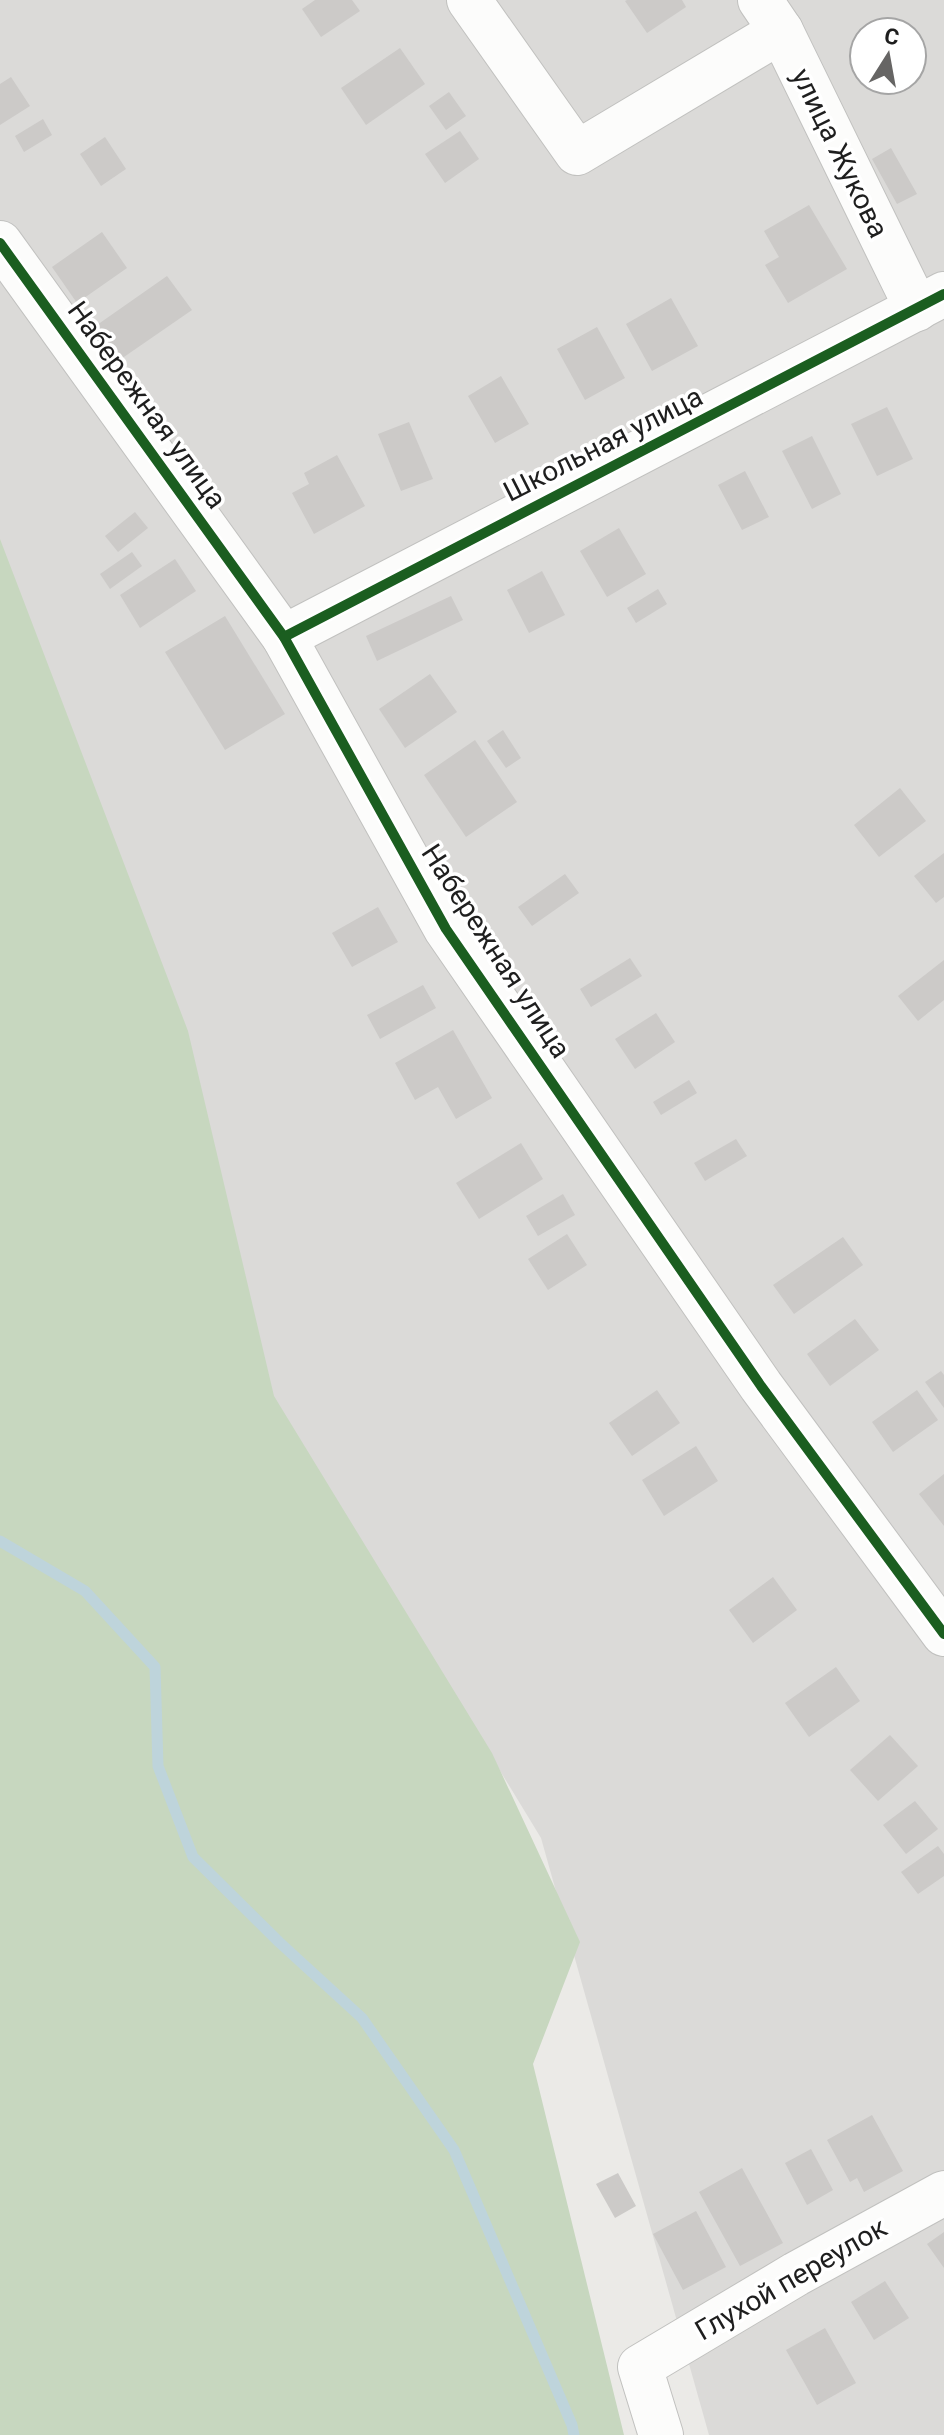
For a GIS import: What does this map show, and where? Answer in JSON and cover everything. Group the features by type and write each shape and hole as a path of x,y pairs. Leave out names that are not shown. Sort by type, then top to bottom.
{"street":[{"path":"469,0 577,153 770,16"},
{"name":"улица Жукова","path":"770,16 930,302"},
{"name":"Набережная улица","path":"0,243 284,637 446,929 761,1386 944,1634"},
{"name":"Школьная улица","path":"284,637 930,302"},
{"name":"Глухой переулок","path":"661,2435 640,2367 796,2274 944,2193"}],"shaded area":[{"path":"0,0 944,0 944,2435 709,2435 541,1838 0,950"}],"green space":[{"path":"0,539 188,1031 274,1396 492,1753 580,1942 533,2064 624,2435 0,2435"}],"building":[{"path":"315,0 352,0 360,11 321,37 302,9"},
{"path":"627,0 682,0 686,7 647,33"},
{"path":"400,48 425,84 366,125 341,88"},
{"path":"11,77 30,106 0,125 0,84"},
{"path":"449,92 466,116 446,130 429,106"},
{"path":"43,119 52,135 24,152 15,136"},
{"path":"460,131 479,159 445,183 425,154"},
{"path":"105,137 126,169 101,186 80,154"},
{"path":"891,148 917,194 897,204 872,159"},
{"path":"809,205 847,269 788,303 765,265 779,257 764,231"},
{"path":"102,232 127,268 77,303 52,267"},
{"path":"167,276 192,310 121,359 97,325"},
{"path":"671,298 698,346 652,371 626,324"},
{"path":"597,327 625,378 585,400 557,349"},
{"path":"501,376 529,424 495,443 468,396"},
{"path":"887,407 913,459 877,476 851,424"},
{"path":"409,422 433,479 401,491 378,434"},
{"path":"812,436 841,494 812,509 782,451"},
{"path":"337,455 365,506 314,534 292,493 309,484 304,473"},
{"path":"745,471 769,517 742,530 718,485"},
{"path":"135,512 148,528 118,552 105,536"},
{"path":"619,528 646,574 607,597 580,551"},
{"path":"132,552 142,566 110,589 100,574"},
{"path":"175,559 196,591 140,628 120,595"},
{"path":"542,571 565,615 529,633 507,590"},
{"path":"658,589 667,604 636,623 627,608"},
{"path":"451,596 463,620 377,661 366,636"},
{"path":"225,616 285,714 225,750 165,652"},
{"path":"430,674 457,712 405,748 379,709"},
{"path":"503,730 521,758 506,768 487,741"},
{"path":"475,740 517,802 466,837 424,775"},
{"path":"900,788 926,821 879,857 854,825"},
{"path":"944,853 944,897 936,903 914,876"},
{"path":"565,874 579,893 532,926 518,907"},
{"path":"378,907 398,942 352,967 332,933"},
{"path":"630,958 642,976 591,1007 580,989"},
{"path":"944,960 944,1000 918,1021 898,996"},
{"path":"423,985 436,1008 380,1039 367,1015"},
{"path":"656,1013 675,1042 635,1069 615,1039"},
{"path":"453,1030 492,1098 456,1119 438,1087 415,1100 395,1063"},
{"path":"689,1080 697,1093 661,1115 653,1102"},
{"path":"736,1139 747,1156 705,1181 694,1163"},
{"path":"521,1143 543,1179 479,1219 456,1183"},
{"path":"563,1194 575,1215 538,1236 526,1216"},
{"path":"567,1234 587,1265 548,1290 528,1259"},
{"path":"843,1237 863,1265 794,1314 773,1285"},
{"path":"855,1319 879,1350 830,1386 807,1354"},
{"path":"941,1371 944,1375 944,1408 925,1382"},
{"path":"657,1390 680,1423 632,1456 609,1423"},
{"path":"917,1390 938,1420 893,1452 872,1422"},
{"path":"696,1446 718,1481 664,1516 642,1480"},
{"path":"944,1474 944,1526 919,1494"},
{"path":"773,1577 797,1610 753,1643 729,1610"},
{"path":"836,1667 860,1701 809,1737 785,1703"},
{"path":"890,1735 918,1766 878,1801 850,1770"},
{"path":"915,1801 938,1829 906,1854 883,1825"},
{"path":"938,1846 944,1854 944,1876 918,1894 901,1872"},
{"path":"872,2115 903,2171 864,2192 857,2178 850,2182 827,2140"},
{"path":"811,2149 833,2190 807,2205 785,2163"},
{"path":"742,2168 783,2243 740,2266 699,2192"},
{"path":"618,2173 636,2206 615,2218 596,2184"},
{"path":"696,2211 726,2267 683,2290 653,2234"},
{"path":"944,2232 944,2268 927,2244"},
{"path":"885,2281 909,2318 874,2340 851,2302"},
{"path":"825,2328 856,2383 817,2405 786,2350"}],"waterway":[{"path":"0,1541 85,1591 155,1667 158,1766 193,1857 362,2018 454,2150 574,2435"}],"cycle path":[{"path":"0,243 284,637 446,929 761,1386 944,1634"},
{"path":"284,637 944,294"}]}
